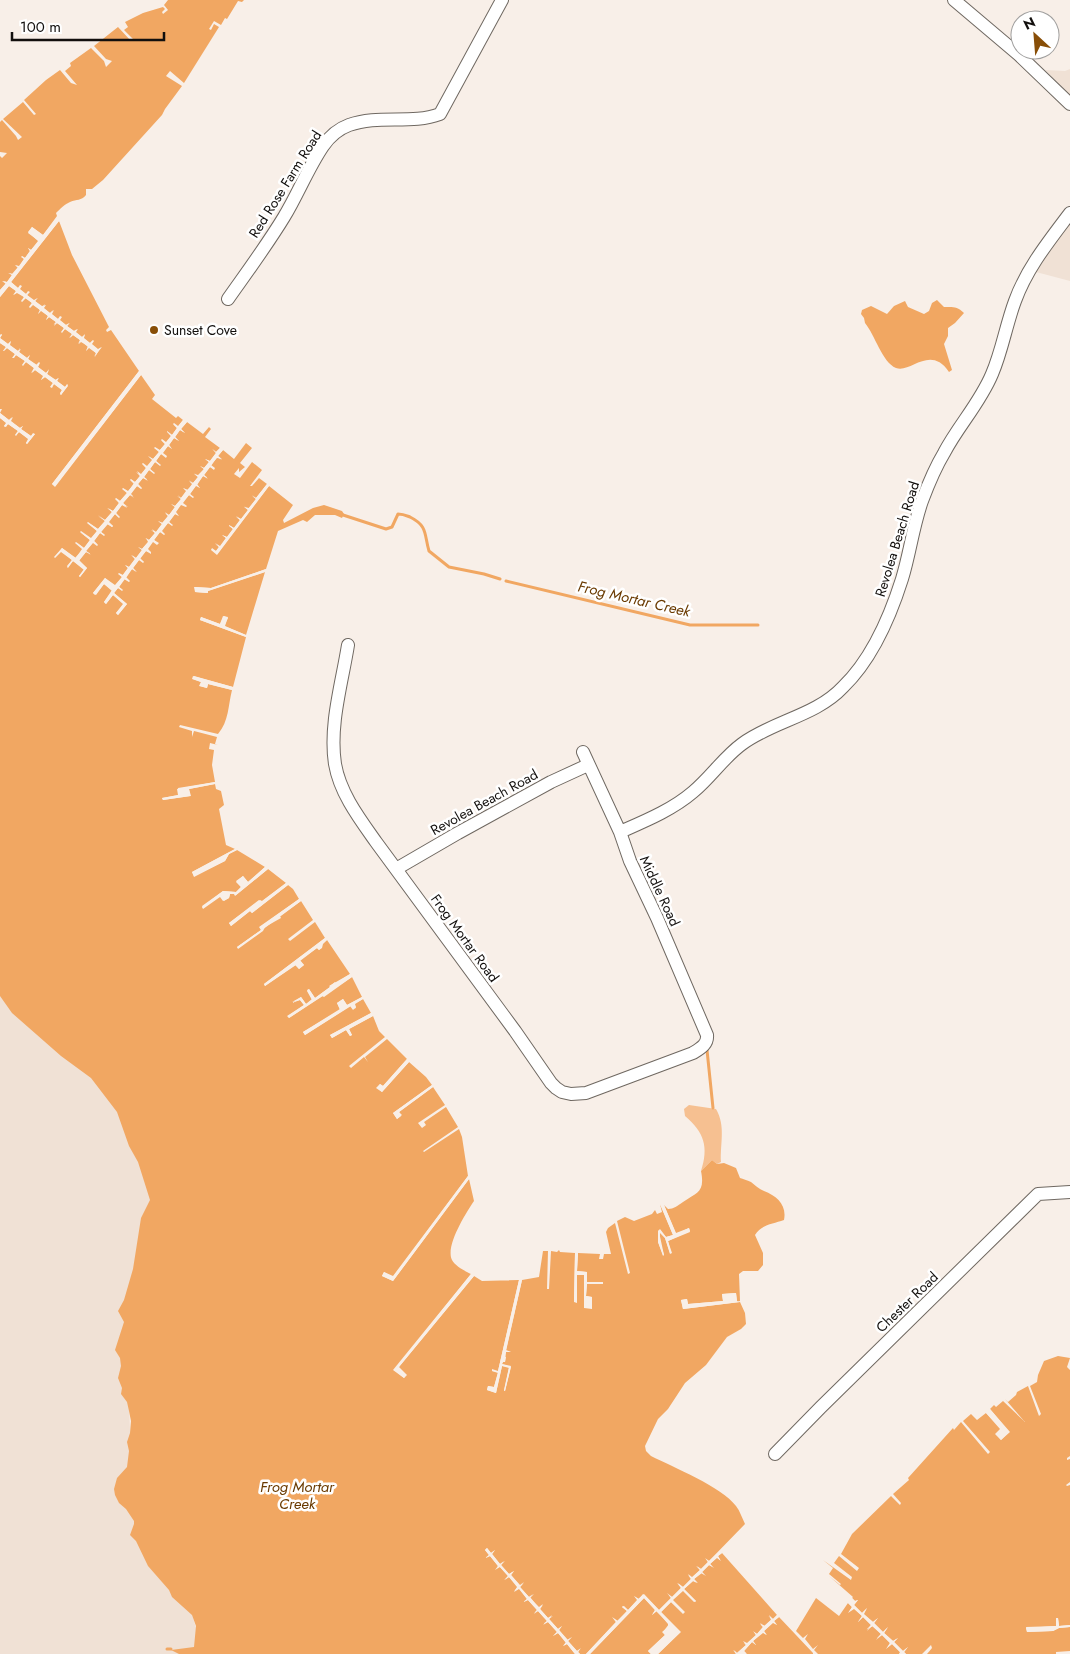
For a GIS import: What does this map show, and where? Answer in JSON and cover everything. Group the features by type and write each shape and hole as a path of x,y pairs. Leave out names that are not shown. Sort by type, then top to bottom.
{"street":[{"name":"Red Rose Farm Road","path":"228,300 284,218 323,146 333,134 339,129 365,120 428,119 440,114 502,0"},
{"path":"954,0 1019,55 1070,104"},
{"name":"Revolea Beach Road","path":"620,832 646,821 680,802 700,786 728,755 743,743 761,732 821,705 840,691 853,675 882,629 902,579 922,502 944,452 979,399 992,374 1015,300 1032,266 1070,213"},
{"name":"Frog Mortar Road","path":"348,645 335,726 336,765 343,788 353,807 396,869 515,1031 550,1083 562,1092 577,1094 593,1091 693,1053 706,1042"},
{"name":"Middle Road","path":"583,752 620,832 636,874 707,1035 706,1042"},
{"name":"Revolea Beach Road","path":"396,869 551,782 588,765"},
{"name":"Chester Road","path":"775,1454 1038,1194 1070,1192"}],"shaded area":[{"path":"1070,69 1070,95 1045,70 1065,71"},
{"path":"1070,222 1070,281 1036,272 1063,232"},
{"path":"0,985 107,1088 157,1196 129,1405 131,1456 191,1610 199,1639 198,1654 0,1654"},
{"path":"689,1105 716,1109 721,1122 721,1162 717,1164 712,1160 701,1171 705,1155 703,1140 697,1128 685,1116 684,1109"}],"water":[{"path":"168,0 244,0 242,2 238,1 221,25 214,21 209,29 211,30 214,24 219,27 184,83 170,71 166,76 182,86 162,115 103,180 92,189 86,189 86,195 82,198 70,202 61,208 43,235 32,227 28,233 39,241 31,250 28,248 30,251 25,258 22,256 24,259 19,267 15,265 18,267 12,274 9,273 12,275 7,282 3,281 6,283 0,290 0,156 2,158 7,153 0,152 0,122 2,120 18,140 22,137 3,119 23,102 34,115 36,114 24,100 60,70 71,83 77,85 65,71 71,66 70,63 91,48 104,61 106,67 112,61 106,59 94,46 118,27 131,41 133,39 124,30 128,27 125,22 143,13 163,7 165,9 162,12 163,14 168,10 164,5"},
{"name":"Frog Mortar Creek","path":"59,221 72,255 109,327 106,330 107,332 111,330 139,371 52,484 55,486 141,375 155,395 152,399 176,418 178,416 183,420 178,427 173,424 177,428 172,435 167,431 171,436 166,443 161,440 165,444 159,451 155,447 159,452 153,459 148,456 153,460 147,467 142,463 146,468 141,475 136,472 140,476 135,482 130,479 134,483 128,492 123,488 127,493 120,501 116,498 119,503 113,511 108,508 112,512 105,520 98,515 105,521 98,529 87,522 97,531 91,539 80,532 90,540 84,548 76,542 83,549 75,558 62,548 55,557 61,551 72,560 68,567 73,561 84,570 80,577 87,568 79,561 86,552 91,555 86,551 93,542 98,545 94,541 100,533 105,535 101,532 108,524 113,526 108,522 115,514 119,518 116,513 122,505 127,508 123,503 130,495 134,498 130,494 137,486 142,489 138,484 143,478 148,481 144,477 149,470 154,473 150,469 155,462 160,465 156,461 161,454 167,457 162,453 168,446 172,449 169,445 174,438 179,441 175,437 180,430 185,433 181,429 187,422 203,434 209,427 211,429 205,437 220,448 216,452 212,449 216,453 210,461 205,459 209,462 204,468 200,466 204,469 198,476 194,473 198,477 193,483 189,480 193,484 187,490 183,488 187,491 181,498 178,495 181,499 175,506 171,504 175,507 169,515 165,513 168,516 162,523 158,521 162,524 156,532 151,530 155,533 149,540 145,538 149,541 142,549 138,547 142,550 136,558 131,555 135,559 129,567 125,565 128,568 122,576 118,573 122,577 115,586 105,578 93,593 96,595 104,584 112,591 104,602 106,604 113,595 124,604 116,613 118,615 127,604 114,593 118,588 123,590 119,587 125,579 129,582 126,578 132,569 137,572 133,568 139,560 144,562 140,559 146,551 151,553 147,549 153,541 158,544 154,540 160,532 165,535 161,531 168,523 172,525 169,522 175,514 179,516 175,513 181,504 186,507 182,503 189,495 193,498 190,494 196,485 200,488 197,485 203,476 208,479 204,475 210,467 214,469 211,466 217,457 222,460 218,456 223,450 234,459 246,443 252,448 240,463 245,467 239,472 239,468 234,474 240,478 252,462 262,470 250,486 259,478 267,484 256,498 252,496 256,499 248,509 244,506 248,510 241,519 236,516 240,520 234,528 229,525 233,529 227,537 222,535 226,538 220,547 215,544 219,547 216,551 211,549 217,554 269,486 293,505 283,520 284,523 313,508 324,505 342,511 344,514 342,518 335,515 315,515 307,522 303,520 278,531 266,569 211,588 195,587 195,592 207,593 208,591 265,572 246,635 224,626 228,618 224,616 220,624 201,617 200,620 246,637 233,687 194,676 193,679 201,682 200,686 207,688 208,684 232,690 222,729 218,734 180,725 179,727 192,731 192,737 194,731 217,737 215,744 218,745 210,743 209,749 214,750 212,765 215,782 178,788 179,795 162,798 163,800 190,796 189,789 215,784 216,789 221,791 224,805 219,809 226,845 235,849 192,872 194,876 225,861 229,854 237,850 265,867 248,882 243,876 236,881 241,887 236,892 223,891 202,906 203,908 220,896 224,901 229,898 230,894 236,895 268,869 286,883 261,902 259,900 229,923 231,926 250,911 252,913 288,885 299,899 260,927 261,930 238,948 301,901 313,920 288,939 290,941 315,922 325,938 264,984 265,986 296,965 299,969 304,965 300,961 317,948 319,950 327,940 350,974 335,982 315,998 309,989 307,990 312,999 306,1004 301,997 292,1002 300,1000 304,1005 288,1016 289,1018 352,977 362,997 347,1005 343,999 337,1003 340,1009 303,1032 305,1035 351,1006 353,1009 356,1008 354,1004 363,999 371,1013 330,1035 332,1038 346,1030 350,1036 352,1035 349,1029 373,1016 379,1031 385,1037 349,1066 351,1068 364,1057 368,1062 365,1057 387,1039 407,1059 383,1086 380,1084 377,1088 382,1092 409,1062 432,1085 393,1113 397,1119 401,1116 399,1112 433,1087 445,1105 418,1123 422,1128 426,1125 424,1122 446,1107 458,1127 423,1151 459,1129 468,1176 393,1277 384,1272 382,1276 393,1281 469,1179 474,1201 457,1230 451,1247 451,1254 455,1264 471,1274 394,1370 404,1378 406,1375 398,1368 474,1276 482,1281 519,1280 498,1371 492,1371 498,1372 494,1387 488,1386 487,1390 496,1393 502,1366 509,1367 505,1391 511,1367 502,1364 505,1362 506,1352 511,1352 506,1351 522,1280 539,1277 543,1251 548,1251 547,1289 549,1289 551,1251 557,1252 559,1250 560,1252 575,1253 574,1302 577,1302 577,1275 584,1275 584,1308 592,1308 592,1297 586,1296 587,1283 603,1283 587,1282 587,1272 577,1271 578,1253 600,1254 599,1259 603,1259 604,1254 611,1254 606,1232 615,1223 628,1274 630,1273 617,1221 625,1217 634,1221 652,1214 655,1210 657,1214 662,1212 660,1204 673,1235 666,1237 660,1230 658,1231 658,1242 664,1255 660,1242 660,1232 665,1238 671,1253 668,1241 690,1231 689,1228 676,1234 664,1205 668,1209 674,1208 699,1191 702,1183 701,1171 712,1160 717,1164 724,1163 736,1168 740,1178 751,1182 777,1198 784,1210 784,1220 764,1226 755,1235 763,1253 763,1265 758,1271 743,1271 739,1274 740,1301 737,1302 736,1293 722,1294 723,1301 688,1304 687,1299 681,1300 683,1309 740,1302 745,1313 746,1324 727,1337 706,1365 685,1383 668,1409 658,1419 645,1446 646,1451 651,1456 709,1485 729,1499 737,1508 745,1524 709,1561 706,1559 708,1562 701,1569 697,1566 700,1570 692,1578 688,1575 691,1579 683,1587 678,1583 681,1588 672,1597 669,1595 671,1598 659,1610 644,1594 638,1599 634,1596 638,1600 628,1610 624,1606 622,1607 627,1611 617,1621 613,1618 616,1622 586,1654 580,1654 578,1652 580,1649 577,1651 568,1641 572,1637 568,1640 559,1630 562,1626 558,1629 549,1619 552,1615 548,1618 540,1609 543,1605 539,1608 530,1597 533,1594 529,1597 520,1587 524,1583 520,1586 511,1575 514,1571 509,1574 501,1565 504,1561 500,1564 492,1554 495,1550 491,1553 487,1548 485,1550 489,1555 486,1558 490,1556 498,1566 497,1568 499,1566 508,1576 505,1580 509,1577 518,1587 514,1591 519,1588 527,1599 524,1602 528,1600 537,1610 534,1613 538,1611 547,1621 543,1625 548,1622 557,1632 553,1636 558,1633 566,1643 563,1646 567,1644 575,1654 179,1654 171,1650 194,1647 196,1626 192,1615 172,1597 169,1590 148,1566 136,1541 130,1535 134,1521 126,1509 119,1503 114,1489 117,1478 127,1467 129,1451 127,1442 131,1421 127,1402 121,1394 122,1388 118,1378 121,1366 120,1358 115,1350 124,1322 118,1311 124,1300 133,1269 141,1218 150,1200 138,1162 129,1146 117,1112 91,1078 61,1056 12,1013 0,996 0,418 7,423 5,427 8,424 18,431 15,435 19,432 29,439 27,444 35,434 31,436 21,429 23,426 20,428 10,421 12,417 9,420 0,413 2,409 0,409 0,343 6,347 3,351 7,348 15,354 13,358 16,355 25,361 22,365 26,362 34,368 32,373 35,370 44,376 41,380 45,377 53,383 50,387 54,384 62,390 61,395 68,386 65,387 57,381 58,378 56,380 47,374 49,370 46,373 38,367 39,363 37,365 28,359 30,355 27,358 19,352 20,348 18,351 9,345 11,341 8,344 0,338 2,335 0,335 0,297 9,286 16,291 14,295 17,292 24,297 22,302 25,298 32,303 29,307 33,304 40,310 38,314 41,310 48,316 46,320 49,317 56,322 54,326 57,323 64,328 62,332 65,329 72,334 70,338 73,335 80,340 78,344 81,341 88,347 86,351 89,347 96,353 95,357 101,347 98,350 91,344 93,340 90,343 83,338 85,335 82,337 75,332 77,329 74,331 67,326 69,323 66,325 59,320 61,317 58,319 51,314 53,310 50,313 43,308 45,304 42,307 35,301 37,298 34,301 27,295 29,292 26,294 19,289 21,286 18,288 11,282"},
{"path":"937,300 944,307 957,308 964,313 948,328 948,336 944,344 952,370 949,372 942,364 935,360 928,360 902,369 891,365 865,323 861,314 862,310 871,306 887,314 894,306 905,301 908,307 924,314 929,311 932,303"},
{"path":"1058,1356 1070,1358 1067,1367 1070,1370 1070,1456 1067,1460 1070,1459 1070,1482 1066,1485 1070,1485 1070,1625 1059,1626 1058,1618 1056,1618 1056,1626 1026,1628 1027,1632 1053,1631 1059,1628 1070,1627 1070,1651 1056,1652 1056,1654 927,1654 932,1648 931,1645 922,1654 906,1654 904,1652 908,1647 903,1651 894,1642 898,1638 893,1641 884,1633 888,1627 883,1632 874,1623 878,1618 873,1622 863,1614 867,1608 862,1613 854,1605 858,1600 855,1601 829,1576 841,1584 829,1574 833,1568 823,1560 851,1580 852,1577 834,1563 839,1556 857,1571 859,1568 841,1554 852,1534 891,1496 900,1505 901,1503 893,1494 909,1480 908,1478 953,1428 954,1430 961,1422 988,1454 990,1452 963,1421 971,1414 977,1420 986,1413 1001,1429 996,1434 1001,1440 1009,1432 990,1409 1003,1401 1025,1422 1005,1399 1008,1402 1017,1392 1028,1386 1039,1416 1041,1414 1030,1386 1037,1382 1044,1361"},
{"path":"722,1553 777,1615 773,1619 768,1616 772,1619 764,1626 760,1624 763,1627 757,1634 754,1632 756,1635 747,1644 744,1643 746,1645 737,1653 734,1650 736,1654 658,1654 680,1632 661,1612 671,1602 684,1612 672,1600 683,1590 695,1602 684,1589 693,1581 697,1583 694,1579 702,1573 705,1575 702,1572 709,1565 713,1567 710,1564 717,1557 720,1560 718,1556"},
{"path":"644,1598 655,1610 652,1615 656,1611 669,1624 663,1632 665,1635 648,1651 651,1654 590,1654"},
{"path":"816,1598 839,1616 848,1603 852,1607 849,1612 854,1608 862,1616 858,1622 863,1617 871,1625 867,1631 872,1626 881,1634 876,1640 882,1635 890,1643 887,1648 892,1644 901,1653 818,1654 814,1650 818,1645 813,1649 805,1639 808,1634 803,1638 796,1631"},
{"path":"779,1617 813,1654 747,1654 744,1651 752,1642 756,1645 753,1641 763,1632 766,1635 764,1631 773,1622 777,1625 774,1621"}],"pier":[{"path":"59,215 62,223 59,221 11,282 18,288 20,285 22,286 20,289 26,294 28,291 30,292 27,295 34,300 38,298 35,301 42,306 46,305 44,308 50,313 54,310 52,314 58,319 60,316 62,317 60,320 66,325 70,323 67,326 74,331 78,329 76,332 82,337 85,334 84,338 90,343 93,340 92,344 98,349 102,347 94,357 96,353 89,348 86,351 88,346 81,342 79,344 80,340 73,335 69,338 72,334 65,329 62,333 64,328 57,323 53,325 56,322 49,317 46,320 48,316 41,311 38,314 40,310 33,305 30,308 32,303 26,298 22,302 24,297 17,293 13,295 16,291 9,286 0,297 0,290 6,284 2,281 7,282 12,275 8,273 13,274 18,268 15,265 19,266 24,259 21,257 25,258 30,251 28,248 31,250 38,241 28,232 32,227 43,235"},
{"path":"0,338 8,344 11,341 10,345 18,351 21,349 19,352 27,358 30,355 28,359 36,365 39,362 38,367 46,373 49,369 47,374 55,380 59,378 57,381 65,387 67,384 61,395 62,390 54,384 52,388 50,387 53,383 45,377 41,380 43,376 35,370 31,373 34,368 26,362 23,366 25,361 16,355 12,358 15,354 7,348 3,351 6,347 0,343"},
{"path":"139,371 141,375 55,487 52,484"},
{"path":"0,413 9,420 13,417 11,421 20,428 23,426 21,429 31,436 33,433 35,434 27,444 28,439 19,432 15,435 18,431 8,424 6,427 4,426 6,423 0,418"},
{"path":"183,420 187,422 181,429 185,433 180,430 175,437 179,441 174,438 169,445 172,449 168,446 163,453 167,456 166,458 161,454 156,461 161,465 155,462 150,469 155,473 149,470 144,477 148,480 143,478 138,484 142,488 137,486 131,494 134,497 130,495 123,503 128,507 122,505 116,513 120,517 115,514 109,522 113,526 107,524 101,532 105,535 100,533 94,541 98,545 93,543 86,551 91,554 86,552 79,560 87,568 80,577 84,569 73,561 68,568 72,560 61,552 55,558 62,548 76,558 82,549 75,543 84,548 90,540 80,532 91,538 97,531 87,523 98,529 105,521 98,516 105,520 112,512 107,508 113,511 119,503 115,499 120,501 127,493 122,489 128,491 134,484 130,480 135,482 140,476 137,471 141,474 146,468 142,464 147,466 152,460 148,456 153,459 159,452 154,448 160,450 165,444 161,440 166,442 171,436 167,431 172,435 177,428 173,424 178,426"},
{"path":"220,448 223,450 218,456 222,459 217,458 211,465 215,468 214,470 210,467 204,475 208,478 203,476 197,484 200,488 196,486 190,494 194,497 189,495 183,503 187,506 181,505 176,512 179,516 175,514 169,522 173,525 168,523 162,531 165,534 160,532 154,540 159,543 157,545 153,542 148,549 151,554 146,551 140,558 144,562 139,560 133,568 136,572 132,569 126,577 130,581 124,579 119,587 123,590 118,588 114,593 127,604 118,615 116,613 123,604 113,595 106,604 104,602 112,590 104,584 95,595 93,593 105,578 115,585 122,577 118,574 123,575 128,568 125,565 129,567 135,559 132,555 136,558 142,550 138,547 142,549 148,542 146,538 149,540 155,533 152,529 156,532 162,524 158,521 163,523 168,516 165,512 169,515 175,507 171,504 175,506 181,499 177,496 181,498 186,491 183,488 188,490 192,484 189,481 193,483 198,477 194,474 198,475 204,469 200,466 204,468 209,462 205,459 210,461 216,453 213,449 216,452"},
{"path":"267,484 269,486 217,555 211,550 212,548 216,551 219,547 215,543 220,546 226,538 222,535 227,537 233,529 229,525 234,528 240,520 236,517 241,519 248,510 244,507 249,508 256,499 252,495 256,498"},
{"path":"266,569 265,572 208,591 208,593 195,592 194,587 211,588"},
{"path":"223,616 228,617 225,626 246,635 246,637 200,620 201,617 220,624"},
{"path":"193,676 233,687 232,690 208,684 207,688 199,686 201,682 192,679"},
{"path":"215,782 215,784 189,789 191,796 163,800 162,798 178,795 177,789"},
{"path":"235,849 237,850 229,854 225,861 194,877 192,872"},
{"path":"265,867 268,869 235,896 230,894 229,898 223,901 220,897 203,909 202,907 223,891 236,892 241,887 236,882 243,876 248,882"},
{"path":"286,883 288,885 252,913 250,911 231,926 229,923"},
{"path":"299,899 301,901 280,916 281,918 265,927 263,931 238,949 237,947 261,930 259,927"},
{"path":"325,938 327,940 322,948 319,950 317,948 300,960 304,965 299,969 295,965 265,986 264,984"},
{"path":"350,974 352,977 289,1018 287,1016 304,1005 300,1000 292,1003 301,997 306,1004 312,1000 307,991 309,989 315,998 329,986"},
{"path":"362,997 363,999 355,1004 356,1007 353,1010 350,1006 305,1035 303,1032 340,1010 337,1003 343,999 347,1005"},
{"path":"371,1013 373,1016 349,1029 352,1035 350,1036 346,1030 332,1038 330,1035"},
{"path":"407,1059 409,1062 382,1092 376,1088 380,1084 383,1086"},
{"path":"432,1085 433,1087 399,1112 402,1115 397,1119 393,1113"},
{"path":"468,1176 469,1179 393,1281 382,1276 384,1272 393,1276"},
{"path":"660,1204 664,1205 676,1233 689,1228 690,1232 668,1241 672,1253 670,1254 665,1238 659,1232 663,1256 658,1242 658,1231 660,1229 666,1237 673,1235"},
{"path":"575,1253 578,1253 577,1271 587,1272 587,1282 603,1282 603,1284 587,1284 586,1296 592,1297 592,1309 584,1308 584,1275 577,1275 577,1303 574,1302"},
{"path":"471,1274 474,1276 399,1367 407,1375 404,1378 393,1370"},
{"path":"519,1280 522,1280 506,1350 511,1352 506,1352 505,1362 502,1364 511,1366 504,1391 509,1368 502,1366 496,1393 487,1390 488,1386 494,1387 498,1373 492,1371 492,1369 498,1371"},
{"path":"736,1293 737,1301 740,1302 683,1309 681,1300 687,1299 688,1304 723,1301 722,1294"},
{"path":"990,1409 1010,1432 1001,1440 995,1434 1000,1429 986,1413 987,1411 997,1421 988,1411"},
{"path":"487,1548 491,1553 495,1550 492,1554 500,1564 505,1561 501,1565 509,1574 514,1571 511,1575 520,1585 524,1582 520,1587 529,1597 534,1594 530,1598 539,1607 543,1604 540,1609 548,1618 553,1616 549,1619 558,1629 562,1626 559,1630 567,1640 572,1637 568,1641 577,1651 581,1648 578,1652 580,1654 575,1654 567,1644 563,1646 566,1642 558,1633 553,1636 557,1632 548,1622 543,1624 547,1621 538,1611 534,1614 537,1610 528,1600 523,1602 527,1599 519,1589 514,1592 517,1587 509,1577 504,1580 508,1576 500,1567 495,1570 498,1566 490,1556 485,1558 489,1555 485,1550"},
{"path":"720,1551 722,1553 718,1556 721,1561 717,1558 710,1564 714,1568 709,1565 702,1572 706,1576 701,1573 694,1579 698,1583 693,1581 684,1589 696,1601 694,1602 683,1591 673,1600 685,1612 683,1614 671,1602 661,1612 681,1632 658,1654 655,1654 677,1632 671,1625 666,1632 667,1636 652,1651 653,1654 648,1651 665,1635 662,1632 668,1627 668,1624 657,1611 652,1615 655,1610 644,1598 590,1654 586,1654 616,1622 612,1617 618,1621 627,1611 622,1607 628,1610 637,1600 634,1596 639,1599 643,1594 659,1610 671,1598 667,1593 672,1597 681,1588 677,1583 683,1587 691,1579 688,1574 692,1577 700,1570 696,1566 701,1569 708,1562 705,1558 709,1561"},
{"path":"852,1598 855,1601 858,1600 854,1605 862,1613 867,1608 864,1614 873,1622 878,1618 874,1623 883,1632 888,1627 884,1633 893,1641 898,1638 894,1642 903,1651 908,1647 904,1652 906,1654 899,1654 900,1652 892,1644 886,1649 890,1643 882,1635 876,1639 881,1634 873,1626 866,1630 871,1625 863,1617 858,1622 862,1616 854,1609 848,1613 852,1607 848,1603 850,1601 852,1604"},
{"path":"769,1615 773,1619 777,1615 779,1617 774,1621 777,1625 773,1623 764,1631 767,1635 763,1633 753,1641 756,1645 752,1642 744,1651 747,1654 743,1652 736,1654 733,1650 737,1653 746,1645 743,1641 747,1643 756,1635 753,1631 757,1634 763,1627 760,1623 765,1626 771,1620"},
{"path":"1056,1618 1058,1618 1059,1626 1070,1625 1070,1627 1059,1628 1053,1631 1027,1632 1026,1627 1056,1626"}],"waterway":[{"name":"Frog Mortar Creek","path":"343,515 386,529 392,527 398,514 410,517 423,527 429,551 449,567 500,579"},
{"name":"Frog Mortar Creek","path":"506,581 690,625 758,625"},
{"path":"707,1050 713,1108"}],"place":[{"name":"Sunset Cove","path":"154,330"}]}
